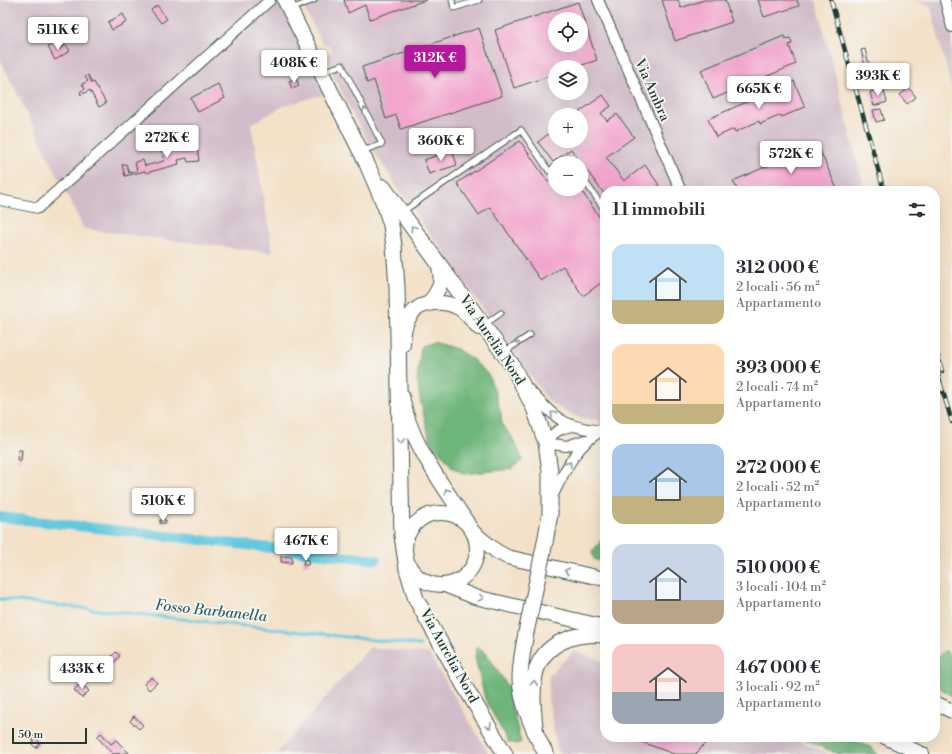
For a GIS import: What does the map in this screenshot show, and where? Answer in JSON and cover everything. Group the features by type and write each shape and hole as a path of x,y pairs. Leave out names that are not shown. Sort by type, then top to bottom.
{"main road":[{"name":"Via Aurelia Nord","path":"287,5 364,158 385,206 392,232 397,287 402,536 407,569 416,599 465,687 505,754"},
{"name":"Via Aurelia Nord","path":"364,158 402,213 502,350 534,408 546,444 550,471 550,514 546,542 521,656 520,679 522,692 536,736 546,754"},
{"path":"428,304 439,290 441,282 441,273 436,260"},
{"path":"445,585 454,583 463,578 470,571 475,562 477,543 471,529 425,458 411,429 403,400 399,374 404,331 409,317 420,307 442,302 460,309 488,339 502,350"},
{"name":"Via Aurelia Nord","path":"404,554 404,544 411,527 417,520 439,512 453,514 461,518 496,552 507,557 600,578"},
{"path":"404,554 412,571 418,577 431,583 445,585 475,597 600,626"},
{"path":"536,736 533,698 535,675 540,661 552,648 563,640 579,635 600,635"},
{"path":"940,705 952,711"},
{"path":"896,742 922,754"}],"street":[{"path":"0,200 38,208 270,0"},
{"name":"Via Ambra","path":"598,0 679,186"},
{"path":"945,0 952,27"},
{"path":"522,384 564,422 586,429 600,430"},
{"path":"576,426 557,431 552,434 546,444 566,446 589,439 600,432"},
{"path":"551,498 568,465 589,439"}],"lane":[{"path":"287,5 314,0"},
{"path":"452,0 454,8 479,0"},
{"path":"321,72 342,65 382,144 364,158"},
{"path":"402,213 521,130 548,170"},
{"path":"588,186 600,203"},
{"path":"484,326 501,313"},
{"path":"502,350 530,335"}],"shaded area":[{"path":"0,0 279,0 325,94 286,105 251,124 273,253 84,229 0,59"},
{"path":"300,0 816,0 864,186 600,186 600,424 598,420 582,418 567,413 547,399 400,191 370,145 333,74 328,55 333,51 329,45 323,45"},
{"path":"914,0 952,0 952,90 931,7"},
{"path":"370,647 429,654 489,754 276,754"},
{"path":"574,651 600,660 600,742 801,742 828,754 561,754 557,748 548,699 549,675"}],"green space":[{"path":"434,342 457,349 472,359 488,374 501,414 502,425 512,437 523,460 512,469 463,474 452,467 430,440 421,404 417,379 421,346"},
{"path":"600,542 600,561 594,559 592,552"},
{"path":"477,646 486,653 509,688 521,742 517,744 508,742 485,699 475,657"},
{"path":"945,650 952,657 952,696 940,688 940,655"},
{"path":"811,742 859,742 872,748 878,754 838,754"}],"building":[{"path":"344,0 426,0 370,19 365,5 348,13"},
{"path":"662,0 678,0 681,8 704,0 725,0 732,22 675,41"},
{"path":"758,0 797,0 799,6 764,17"},
{"path":"578,2 581,12 548,12"},
{"path":"157,5 167,19 161,23 151,10"},
{"path":"548,12 548,52 588,52 588,33 597,60 588,63 588,60 548,60 548,76 514,88 495,30"},
{"path":"123,14 127,22 112,30 108,22"},
{"path":"479,28 502,96 401,129 396,115 386,119 374,80 367,83 362,67"},
{"path":"784,36 786,39 790,38 792,44 789,45 796,64 713,99 701,70"},
{"path":"55,43 59,49 66,45 70,51 55,60 48,47"},
{"path":"865,49 869,65 865,66 861,50"},
{"path":"88,75 92,83 94,82 106,103 99,107 90,90 81,95 80,92 85,89 82,84 88,81 85,77"},
{"path":"296,78 299,86 292,89 289,81"},
{"path":"794,81 805,107 782,117 781,115 760,124 759,121 735,132 734,129 716,137 708,119"},
{"path":"218,84 225,98 198,112 191,98"},
{"path":"883,88 887,102 874,106 870,92"},
{"path":"909,88 916,97 907,104 900,95"},
{"path":"603,95 611,106 601,113 607,121 617,114 634,137 606,157 624,181 645,165 659,185 600,186 600,188 588,172 588,156 576,156 571,149 561,156 548,156 538,142 548,134 548,148 588,148 588,108 585,108"},
{"path":"881,109 884,120 876,122 873,110"},
{"path":"520,141 548,182 548,196 585,196 600,218 600,284 583,296 563,266 541,281 490,207 479,215 457,183"},
{"path":"184,143 185,148 197,146 199,161 188,162 187,158 178,160 179,164 146,173 145,171 125,176 122,165 126,164 129,173 137,171 135,162 143,160 145,166 164,161 162,151 164,150 163,146"},
{"path":"817,144 836,186 736,186 733,181"},
{"path":"452,150 457,165 429,174 424,160"},
{"path":"18,450 22,450 21,461 17,460"},
{"path":"160,520 166,520 166,523 160,523"},
{"path":"281,556 292,557 292,563 281,562"},
{"path":"304,559 309,560 308,565 303,565"},
{"path":"116,652 120,656 113,664 108,660"},
{"path":"152,677 157,683 149,690 144,684"},
{"path":"81,683 89,691 82,698 74,690"},
{"path":"134,716 143,725 139,729 130,721"},
{"path":"29,731 40,743 36,748 32,744 34,741 26,734"},
{"path":"101,733 111,744 116,740 129,753 113,754 97,737"},
{"path":"642,742 706,742 696,754 674,754"}],"waterway":[{"path":"0,517 376,560"},
{"name":"Fosso Barbanella","path":"0,599 420,645"}],"railway":[{"path":"831,0 883,186"},
{"path":"940,364 942,371"},
{"path":"940,382 952,422"}]}
